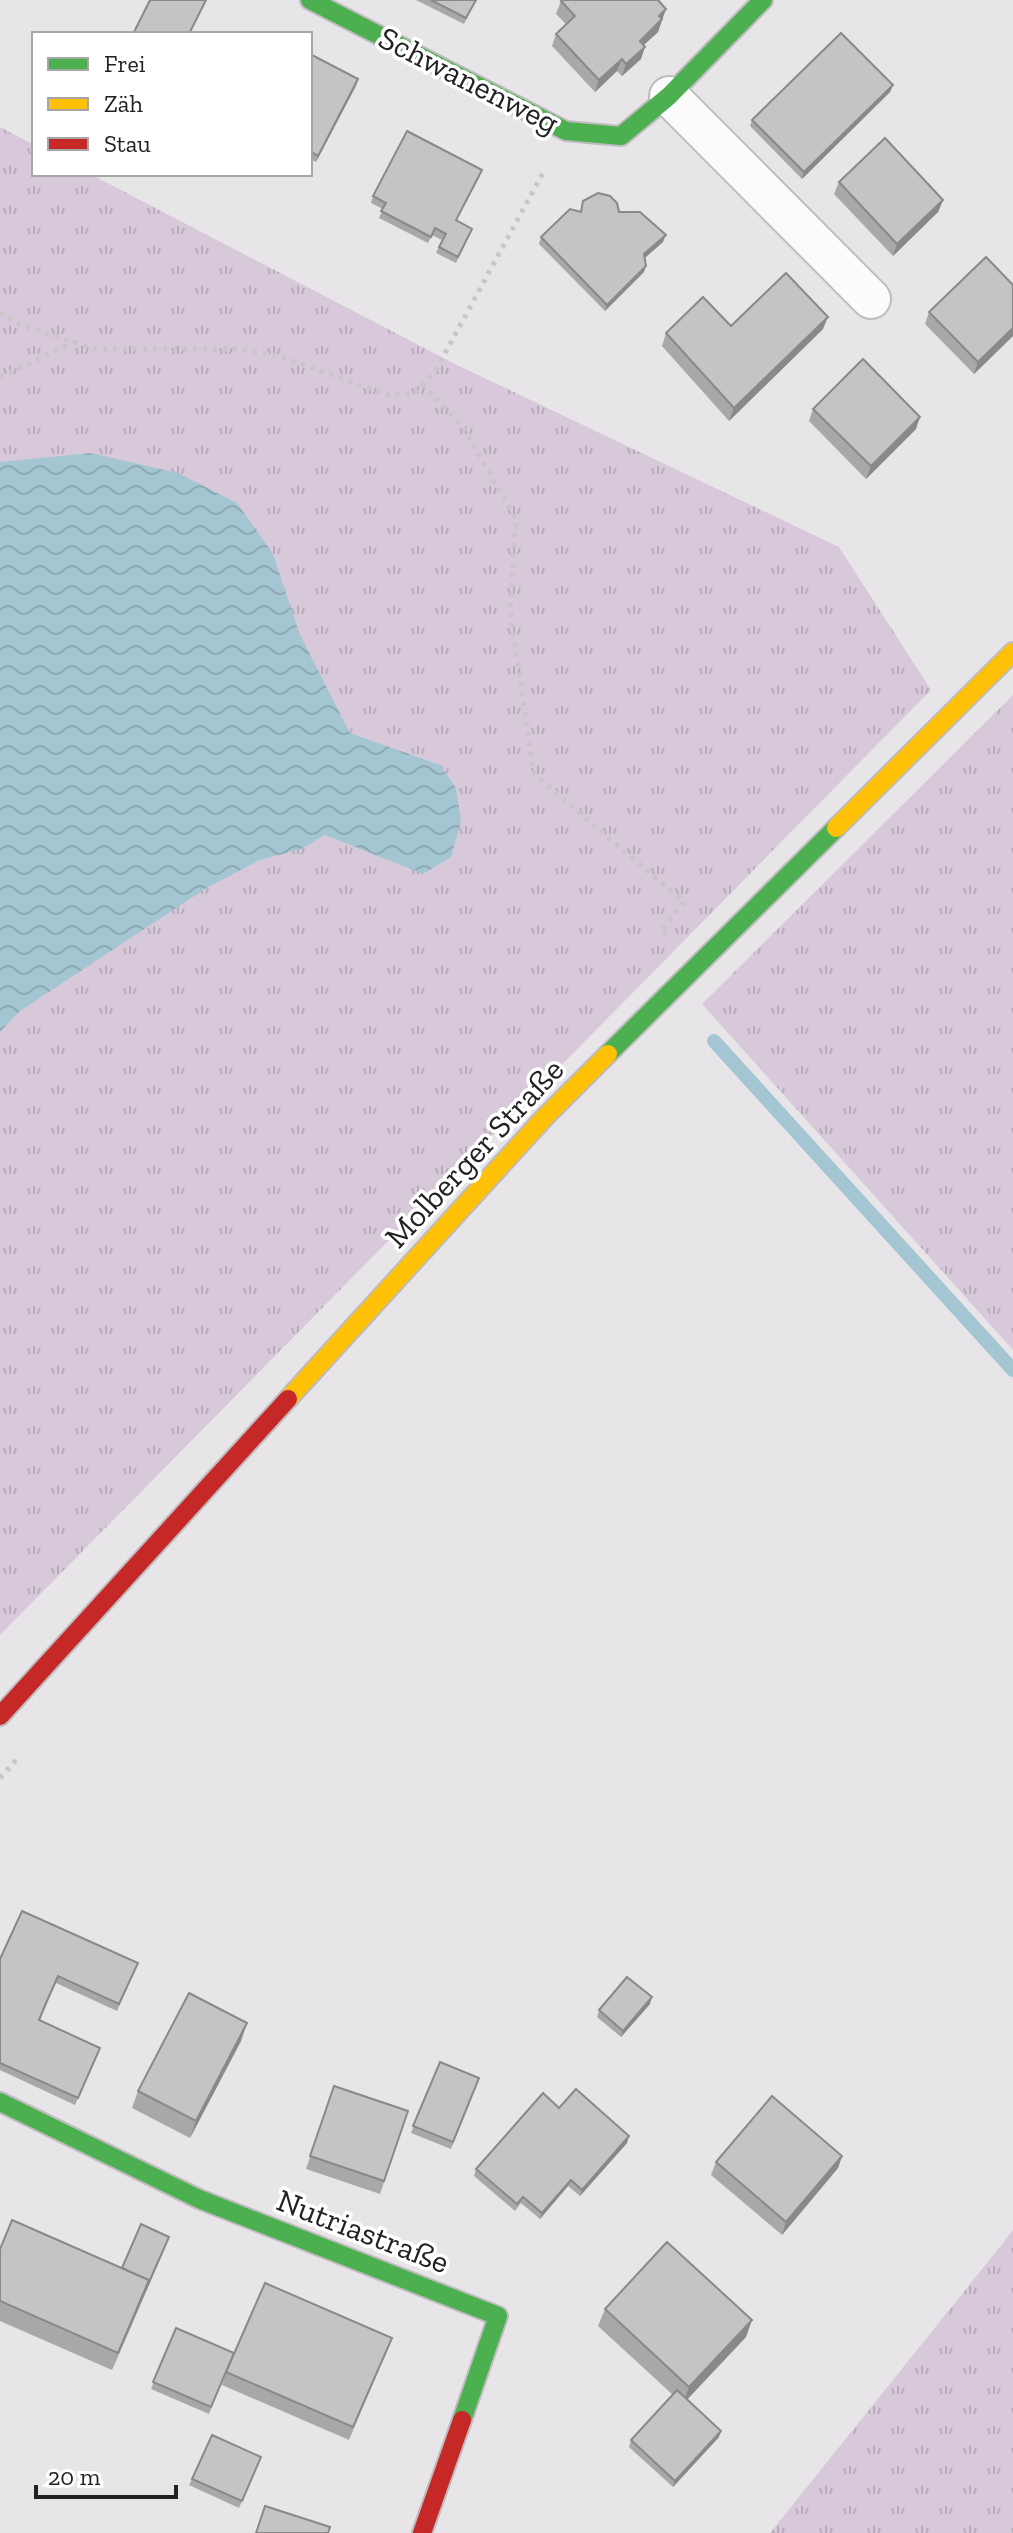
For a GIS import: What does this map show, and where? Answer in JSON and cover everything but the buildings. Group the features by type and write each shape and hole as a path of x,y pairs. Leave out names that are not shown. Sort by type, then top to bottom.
{"main road":[{"name":"Schwanenweg","path":"310,0 566,131 621,136 669,96 763,0"},
{"name":"Molberger Straße","path":"0,1716 544,1118 1013,652"},
{"name":"Nutriastraße","path":"0,2102 199,2199 498,2316 422,2533"}],"street":[{"path":"669,96 871,299"}],"path":[{"path":"0,313 20,325 97,349 240,349 279,356 388,395 414,394 437,368 566,131"},
{"path":"0,377 75,342"},
{"path":"422,384 463,427 516,519 510,610 534,774 684,902 661,931 695,968"}],"green space":[{"path":"0,127 32,144 32,176 94,176 455,364 839,547 931,690 0,1635"},
{"path":"1013,695 1013,1350 702,1004"},
{"path":"1013,2230 1013,2533 770,2533 1003,2243"}],"water":[{"path":"91,453 178,473 237,503 273,554 300,635 350,733 440,765 456,788 461,822 451,857 423,874 325,835 301,849 260,860 208,887 20,1011 0,1032 0,462"}],"waterway":[{"path":"714,1041 1013,1370"}],"traffic: fast":[{"path":"310,0 566,131 621,136 669,96 763,0"},
{"path":"608,1054 836,828"},
{"path":"0,2102 199,2199 498,2316 462,2420"}],"traffic: slow":[{"path":"836,828 1013,652"},
{"path":"288,1399 544,1118 608,1054"}],"traffic: jam":[{"path":"0,1716 288,1399"},
{"path":"422,2533 462,2420"}]}
